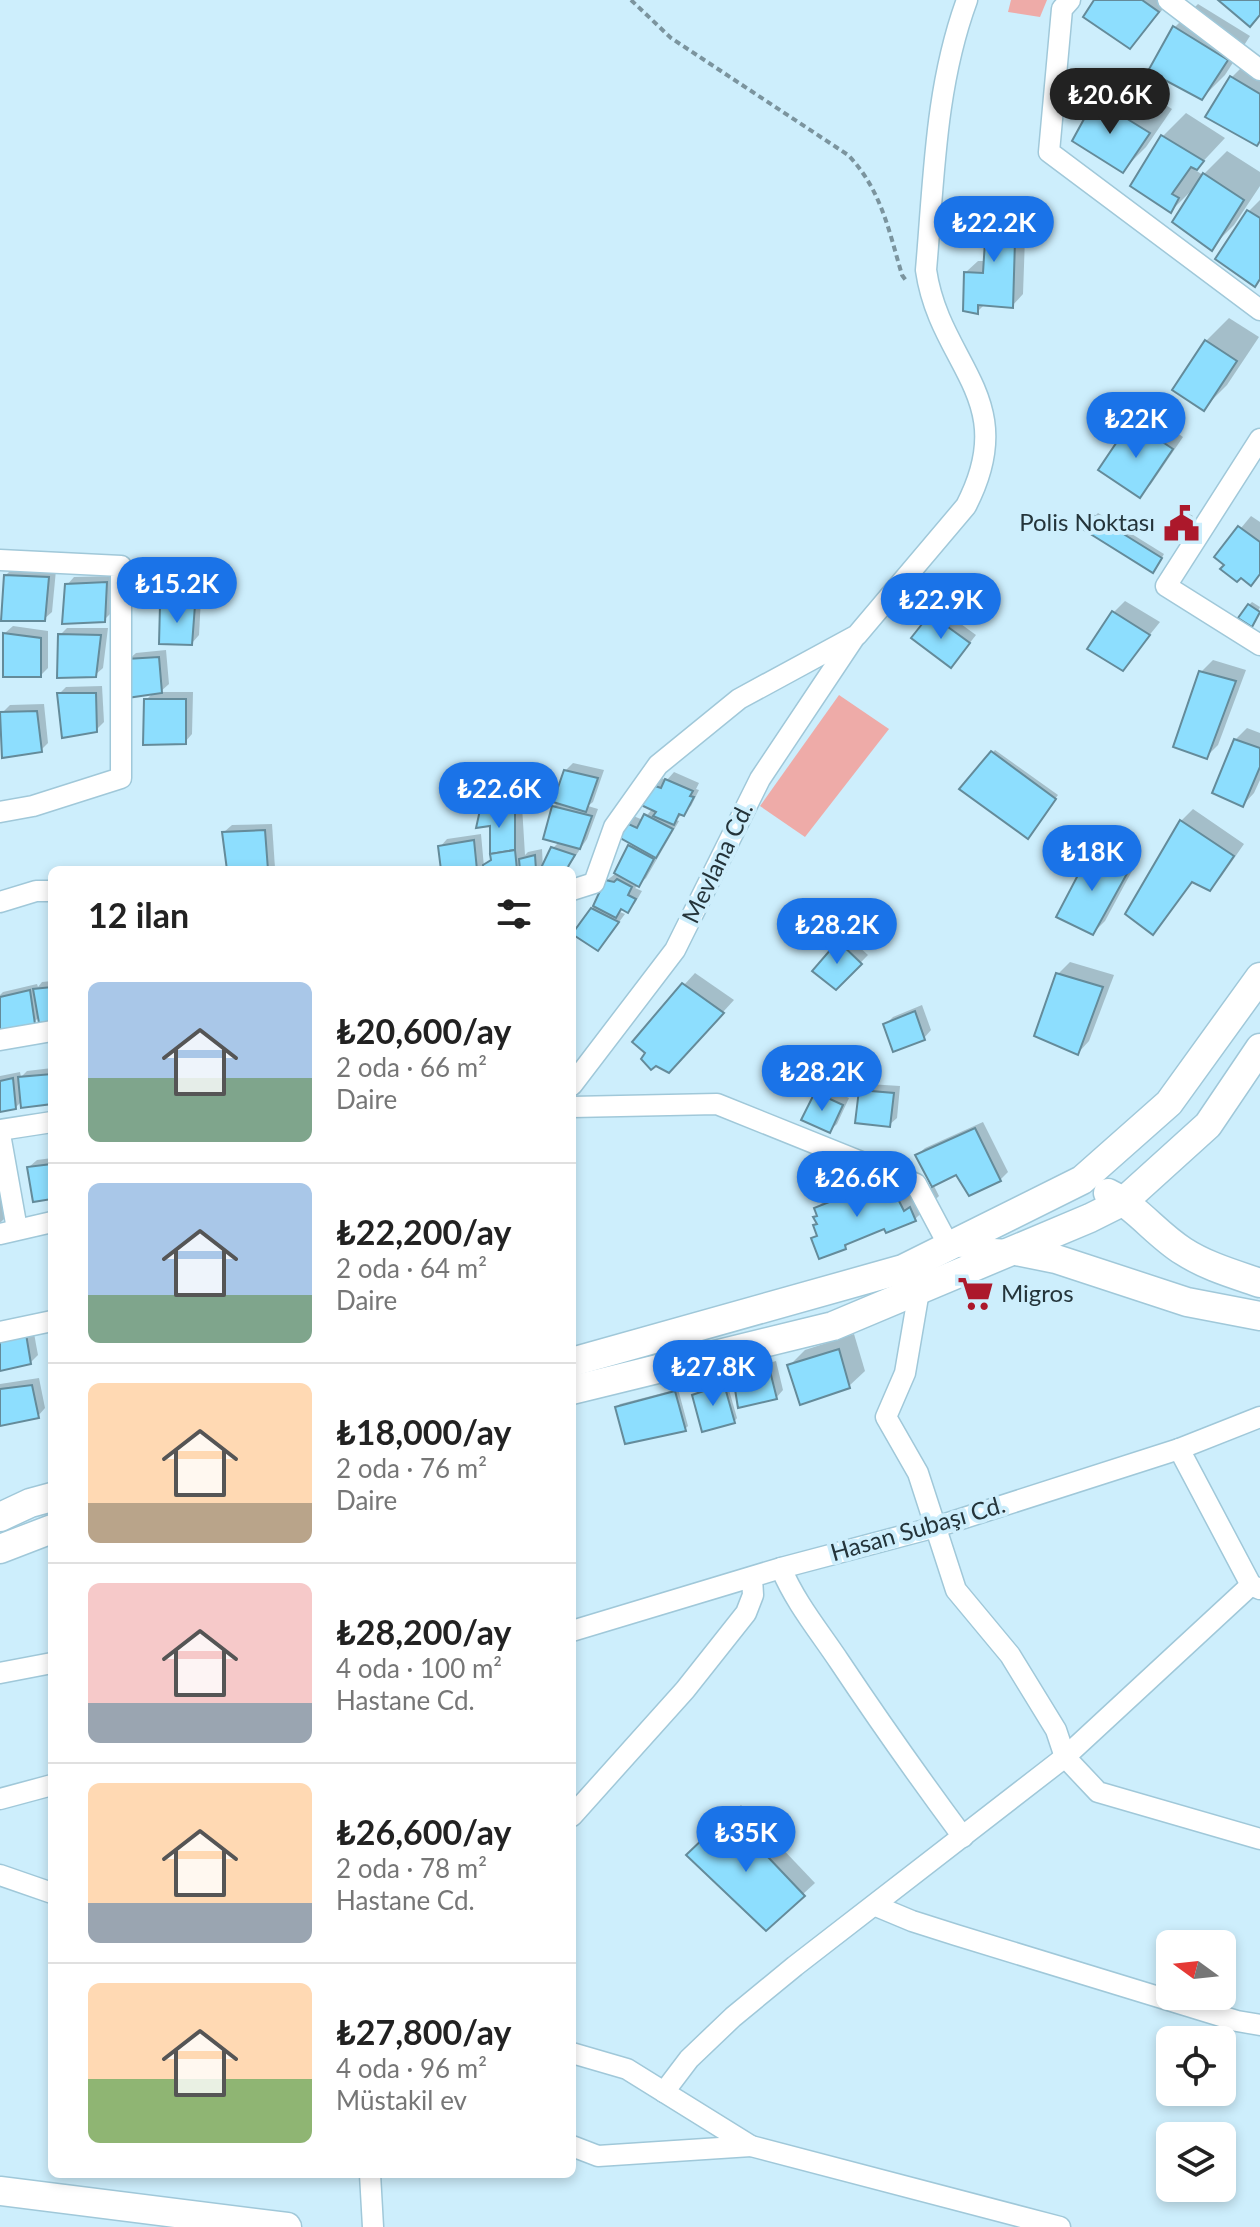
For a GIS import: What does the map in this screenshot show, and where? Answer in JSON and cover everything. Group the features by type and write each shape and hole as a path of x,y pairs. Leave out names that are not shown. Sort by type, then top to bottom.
{"main road":[{"path":"576,1361 903,1269 1082,1180 1169,1103 1260,977"},
{"path":"576,1389 833,1326 1016,1251 1124,1201 1208,1125 1260,1048"},
{"path":"1082,1180 1124,1201 1182,1251 1202,1262 1260,1283"},
{"path":"1016,1251 1056,1259 1187,1302 1260,1316"},
{"path":"0,1517 48,1498"},
{"path":"0,1549 48,1531"},
{"path":"0,2191 287,2227"}],"street":[{"path":"929,293 926,270 939,111 946,69 967,0"},
{"path":"1070,0 1062,9 1049,152 1260,310"},
{"path":"1168,0 1260,70"},
{"name":"Mevlana Cd.","path":"576,1080 675,950 760,779 857,635 966,506 979,482 986,426 980,400 929,293"},
{"path":"1260,439 1166,586 1260,645"},
{"path":"0,560 121,566 121,778 33,806 0,812"},
{"path":"576,889 594,883 614,827 658,765 739,699 857,635"},
{"path":"0,902 36,891 48,891"},
{"path":"0,1040 48,1032"},
{"path":"576,1107 717,1104 916,1184 949,1246 1016,1251"},
{"path":"48,1123 0,1132 9,1232 48,1223"},
{"path":"919,1291 905,1373 886,1417 918,1473 956,1590 1010,1655 1056,1730 1065,1757 1098,1792 1260,1839"},
{"path":"0,1332 48,1322"},
{"name":"Hasan Subaşı Cd.","path":"576,1630 781,1568 936,1527 1179,1449 1260,1417"},
{"path":"664,2092 689,2059 733,2017 1065,1757 1255,1587 1179,1449"},
{"path":"781,1568 789,1587 909,1765 963,1837"},
{"path":"576,1812 685,1690 746,1613 753,1595 752,1578"},
{"path":"0,1673 48,1664"},
{"path":"0,1799 48,1786"},
{"path":"0,1875 48,1892"},
{"path":"876,1906 927,1926 1237,2021 1260,2025"},
{"path":"576,2054 627,2069 751,2146 1060,2227"},
{"path":"576,2148 598,2156 751,2146"},
{"path":"370,2178 373,2227"}],"path":[{"path":"631,0 671,38 848,155 870,180 878,197 902,275 914,287 929,293"}],"shaded area":[{"path":"1011,0 1047,0 1040,17 1008,12"},
{"path":"839,695 889,729 805,837 760,806"}],"building":[{"path":"1094,0 1142,0 1159,12 1130,49 1083,17"},
{"path":"1218,0 1260,0 1260,15 1250,27"},
{"path":"1173,26 1228,60 1202,100 1148,71"},
{"path":"1230,76 1260,94 1260,141 1257,146 1205,117"},
{"path":"1095,99 1150,133 1123,173 1072,141"},
{"path":"1161,135 1204,161 1197,170 1191,167 1172,194 1179,198 1171,213 1130,186"},
{"path":"1203,173 1244,200 1212,251 1172,222"},
{"path":"1247,210 1260,218 1260,279 1255,287 1215,259"},
{"path":"977,217 1024,218 1024,242 1015,240 1013,308 978,305 978,314 963,311 964,272 983,273 985,241 974,240"},
{"path":"1205,340 1237,361 1204,411 1172,390"},
{"path":"1131,421 1173,449 1140,498 1098,470"},
{"name":"Polis Noktası","path":"1179,513 1191,520 1183,534 1171,526"},
{"path":"1093,515 1162,558 1153,573 1084,530"},
{"path":"1238,526 1260,542 1260,574 1251,586 1241,578 1237,582 1220,569 1224,565 1214,557"},
{"path":"4,575 49,577 45,621 1,621"},
{"path":"107,582 105,622 62,624 65,584"},
{"path":"1248,604 1260,612 1252,627 1238,618"},
{"path":"160,605 195,605 192,645 159,644"},
{"path":"1112,611 1150,635 1123,671 1087,649"},
{"path":"930,614 970,643 951,668 911,638"},
{"path":"3,633 41,638 41,677 3,677"},
{"path":"58,634 101,635 96,677 57,678"},
{"path":"159,657 162,693 127,698 126,659"},
{"path":"1199,671 1236,681 1207,759 1173,747"},
{"path":"57,693 96,693 97,732 62,738"},
{"path":"144,699 186,699 186,744 143,745"},
{"path":"37,711 42,752 2,758 0,712"},
{"path":"1234,739 1260,748 1260,767 1243,807 1212,793"},
{"path":"991,751 1056,799 1028,839 959,789"},
{"path":"564,770 598,778 586,812 553,802"},
{"path":"665,779 693,791 690,796 694,797 684,816 679,814 674,825 653,816 656,812 641,805 652,785 661,788"},
{"path":"552,806 592,816 580,849 543,839"},
{"path":"480,810 515,812 515,850 490,854 490,826 476,828"},
{"path":"644,814 673,829 656,858 615,835 622,821 637,828"},
{"path":"1180,820 1234,856 1210,891 1192,882 1153,935 1125,914"},
{"path":"265,830 268,866 226,866 222,832"},
{"path":"474,840 477,866 440,866 438,846"},
{"path":"628,845 654,859 639,887 614,873"},
{"path":"551,847 575,855 568,866 542,866"},
{"path":"515,850 517,866 483,866 491,860 490,854"},
{"path":"1090,852 1129,870 1093,935 1056,917"},
{"path":"535,855 536,866 520,866 519,859"},
{"path":"617,879 632,887 628,895 636,899 628,913 621,909 616,918 593,906 605,880 614,882"},
{"path":"591,908 619,922 598,951 576,937 576,929"},
{"path":"838,941 862,964 836,990 812,971"},
{"path":"1056,973 1103,987 1078,1055 1034,1036"},
{"path":"682,983 724,1013 669,1073 656,1066 651,1070 641,1059 645,1053 632,1042"},
{"path":"48,987 48,1022 39,1023 33,989"},
{"path":"30,990 35,1024 0,1030 0,997"},
{"path":"915,1011 925,1040 893,1052 883,1024"},
{"path":"48,1074 48,1105 21,1108 18,1077"},
{"path":"13,1078 16,1109 0,1112 0,1081"},
{"path":"859,1090 894,1093 890,1127 855,1123"},
{"path":"815,1092 843,1105 830,1133 801,1120"},
{"path":"975,1128 1001,1181 969,1196 956,1175 932,1187 915,1155"},
{"path":"48,1164 48,1200 33,1202 27,1167"},
{"path":"877,1183 880,1190 886,1188 893,1200 897,1197 904,1211 910,1207 916,1221 886,1233 884,1229 819,1259 811,1238 817,1236 813,1225 817,1224 813,1217 817,1216 814,1208"},
{"path":"26,1334 31,1364 0,1371 0,1341"},
{"path":"839,1349 850,1388 800,1405 787,1365"},
{"path":"769,1367 777,1399 738,1408 733,1377"},
{"path":"724,1384 735,1423 702,1432 692,1395"},
{"path":"32,1385 39,1418 0,1426 0,1389"},
{"path":"675,1391 686,1431 625,1444 615,1407"},
{"path":"728,1815 805,1896 766,1931 686,1855"}],"place":[{"name":"Polis Noktası","path":"1181,523"},
{"name":"Migros","path":"975,1294"}]}
